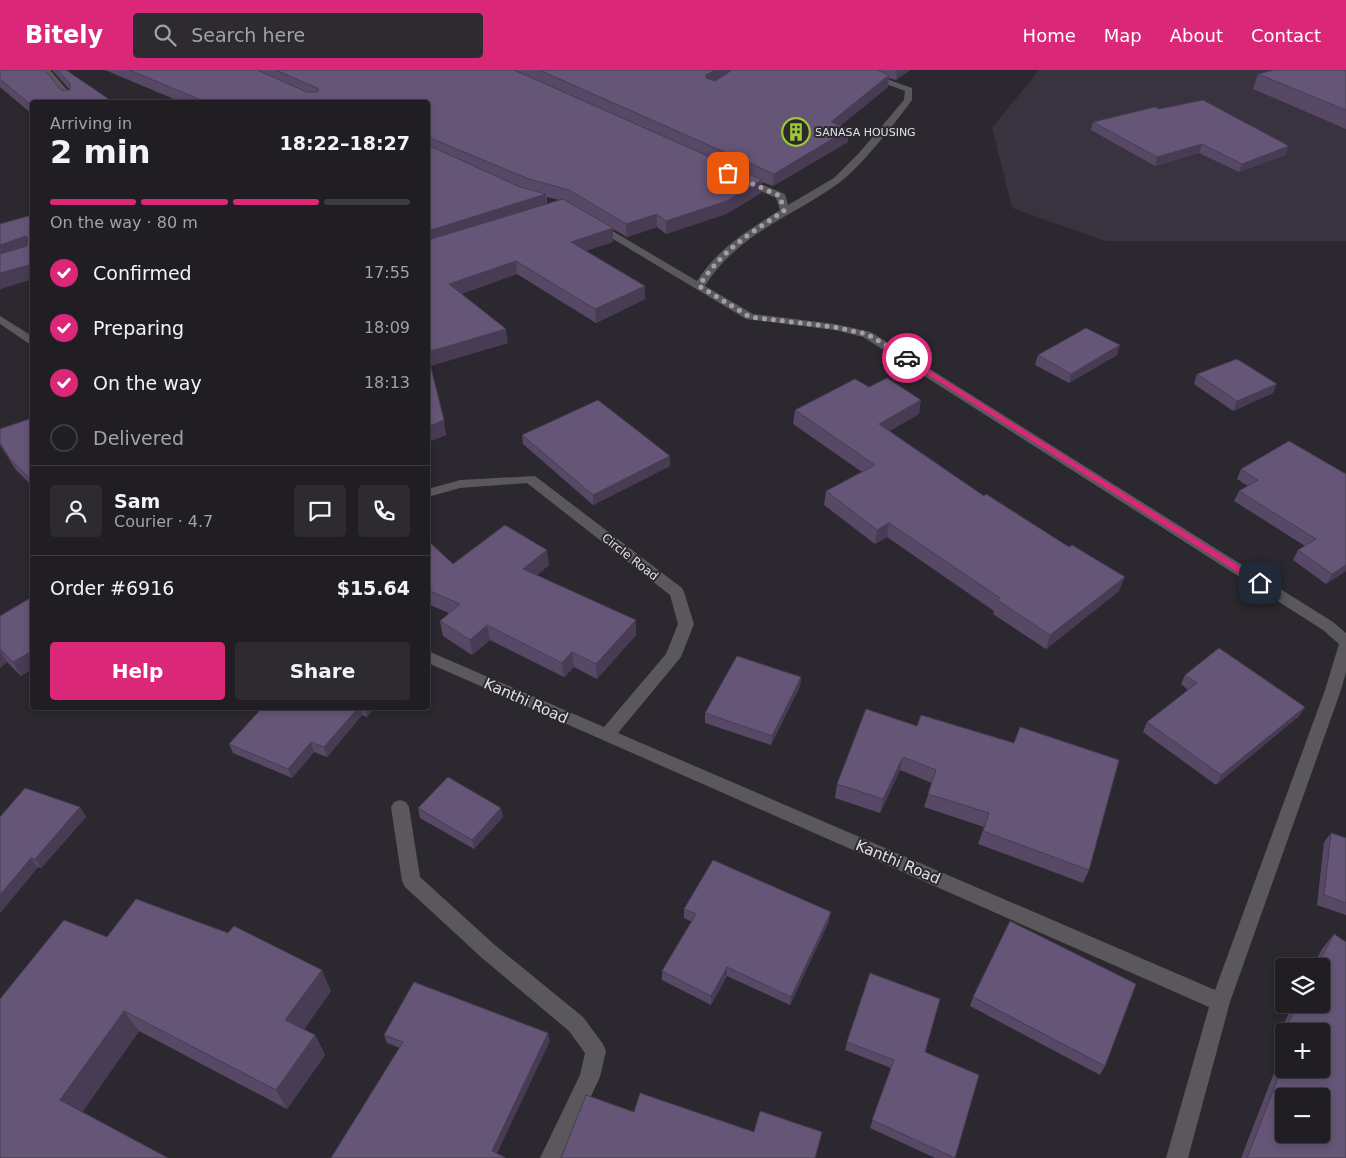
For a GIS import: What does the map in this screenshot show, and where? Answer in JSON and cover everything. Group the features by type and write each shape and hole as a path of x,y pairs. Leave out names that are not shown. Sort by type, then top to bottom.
{"street":[{"path":"46,70 70,99"},
{"path":"699,286 708,272 733,245 784,211 836,180 884,130 908,100 910,90 853,70"},
{"path":"737,177 780,196 784,211"},
{"path":"582,217 750,317 834,327 867,334 1328,626 1346,643 1333,690 1220,1002 1178,1158"},
{"path":"0,319 30,340"},
{"name":"Circle Road","path":"430,492 460,484 530,479 676,592 686,624 673,657 606,736"},
{"name":"Kanthi Road","path":"430,658 1220,1002"},
{"path":"400,807 411,881 489,952 576,1024 596,1051 590,1077 551,1158"}],"shaded area":[{"path":"1039,70 1346,70 1346,241 1105,241 1012,208 992,128"}],"building":[{"path":"0,70 45,70 61,90 70,90 70,84 58,70 66,70 110,100 30,100 30,104 0,79"},
{"path":"129,70 257,70 307,92 317,92 319,89 276,70 514,70 762,180 727,201 666,221 657,214 626,224 569,190 529,179 430,138 430,100 201,100"},
{"path":"539,70 715,70 706,75 706,78 715,81 732,70 877,70 889,75 831,122 849,129 774,174"},
{"path":"1274,70 1346,70 1346,110 1258,74"},
{"path":"1203,100 1289,146 1242,164 1202,144 1157,157 1093,122 1155,107 1159,109"},
{"path":"430,146 520,187 546,194 430,230"},
{"path":"563,199 613,228 571,242 645,286 595,309 516,261 449,284 506,329 430,351 430,239"},
{"path":"30,216 30,266 0,273 0,254 27,246 28,238 26,236 0,245 0,224"},
{"path":"1086,328 1120,345 1071,374 1038,355"},
{"path":"1237,359 1277,384 1237,401 1197,374"},
{"path":"430,364 444,420 430,426"},
{"path":"887,378 921,400 879,424 984,496 986,494 1069,547 1072,545 1125,577 1050,635 997,600 1000,598 889,523 877,530 826,491 875,465 795,410 855,379 869,387"},
{"path":"598,400 670,456 593,495 522,435"},
{"path":"30,419 30,479 11,460 0,443 0,429"},
{"path":"1289,441 1346,474 1346,565 1332,574 1298,550 1316,539 1239,491 1258,480 1241,469"},
{"path":"505,525 547,550 523,569 636,620 596,664 572,652 562,663 487,625 470,640 440,621 460,604 430,591 430,543 453,564"},
{"path":"30,598 30,652 13,662 0,649 0,616"},
{"path":"1219,648 1305,707 1221,775 1147,722 1197,683 1185,675"},
{"path":"737,656 801,677 772,736 705,713"},
{"path":"866,709 917,726 921,715 1014,743 1020,727 1119,760 1089,870 983,831 989,813 928,794 936,770 903,757 883,799 837,784"},
{"path":"260,710 356,710 324,747 311,742 288,769 229,744"},
{"path":"448,777 501,808 472,840 418,808"},
{"path":"25,788 80,807 35,859 31,858 0,895 0,817"},
{"path":"1331,833 1346,838 1346,903 1324,895"},
{"path":"713,860 831,912 791,997 727,967 711,996 662,971 696,914 684,909"},
{"path":"136,899 228,933 234,926 322,970 285,1020 315,1035 276,1090 124,1011 60,1100 168,1158 0,1158 0,999 64,920 107,937"},
{"path":"1010,921 1136,984 1105,1066 973,997"},
{"path":"1334,934 1346,942 1346,1158 1247,1158 1278,1078 1330,1078 1330,1023 1288,1023 1293,1013 1330,1013 1330,958 1321,958"},
{"path":"870,973 940,999 925,1052 979,1075 955,1158 872,1120 894,1060 847,1042"},
{"path":"414,982 548,1033 492,1151 506,1158 331,1158 403,1042 384,1035"},
{"path":"640,1093 754,1132 760,1111 822,1132 815,1158 561,1158 586,1095 634,1112"}],"way so far":[{"path":"728,173 780,196 784,211 733,245 708,272 699,286 750,317 834,327 867,334 907,358"}],"place":[{"name":"SANASA HOUSING","path":"796,132"}],"route":[{"path":"907,358 1260,583"}]}
